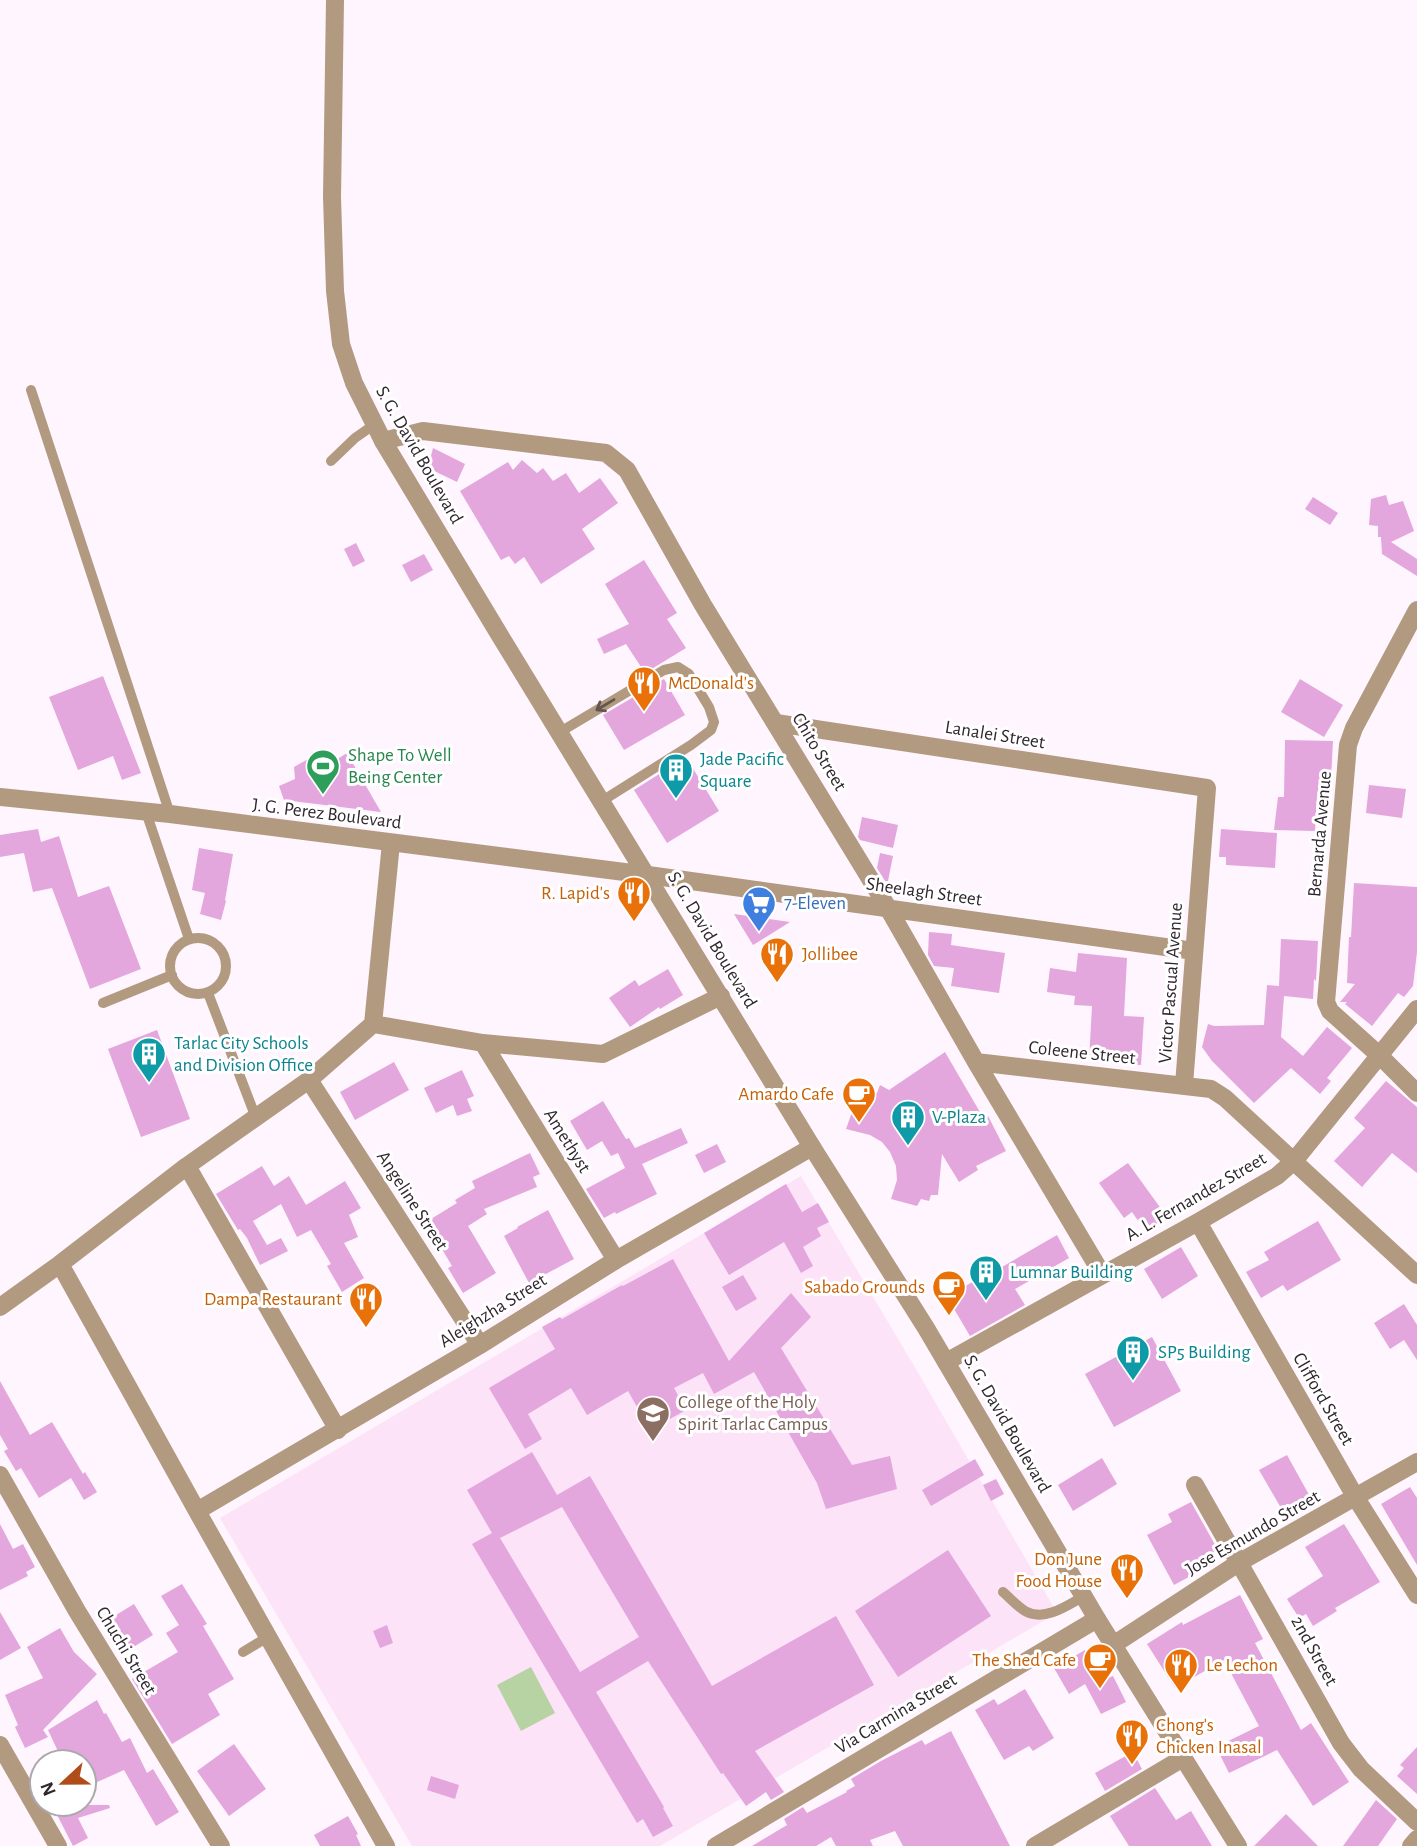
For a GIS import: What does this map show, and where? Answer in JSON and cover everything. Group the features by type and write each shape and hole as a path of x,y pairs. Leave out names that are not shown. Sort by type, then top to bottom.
{"street":[{"name":"S. G. David Boulevard","path":"335,0 332,197 335,291 341,344 354,383 379,433 559,732 946,1362 1097,1619 1238,1846"},
{"name":"Chito Street","path":"379,433 423,431 606,453 627,470 703,605 888,908 975,1062 1102,1274"},
{"name":"Bernarda Avenue","path":"1417,610 1354,728 1348,745 1326,1002 1330,1011 1417,1093"},
{"name":"Lanalei Street","path":"776,723 1207,788"},
{"name":"Victor Pascual Avenue","path":"1207,788 1184,1085 1211,1089 1225,1098 1417,1275"},
{"name":"J. G. Perez Boulevard","path":"0,797 170,814 648,875"},
{"path":"0,1307 187,1166 309,1080 373,1024 391,843"},
{"name":"Sheelagh Street","path":"648,875 1194,951"},
{"path":"373,1024 483,1044 603,1054 721,996"},
{"name":"A. L. Fernandez Street","path":"946,1362 1277,1176 1293,1161 1417,1009"},
{"name":"Amethyst","path":"483,1044 616,1260"},
{"name":"Coleene Street","path":"975,1062 1184,1085"},
{"name":"Angeline Street","path":"309,1080 480,1345"},
{"name":"Aleighzha Street","path":"197,1511 480,1345 616,1260 812,1147"},
{"path":"187,1166 338,1430"},
{"name":"Clifford Street","path":"1198,1222 1356,1498 1417,1595"},
{"path":"60,1264 386,1846"},
{"name":"Jose Esmundo Street","path":"1113,1645 1240,1562 1417,1462"},
{"name":"Chuchi Street","path":"0,1475 77,1611 220,1846"},
{"name":"2nd Street","path":"1195,1485 1341,1743 1361,1769 1417,1822"},
{"name":"Via Carmina Street","path":"716,1846 1097,1619"},
{"path":"0,1745 58,1846"},
{"path":"1035,1846 1183,1758"},
{"path":"1411,1846 1417,1839"}],"lane":[{"path":"31,390 170,814"},
{"path":"331,461 355,438 379,433"},
{"path":"559,732 664,670 678,667 689,674 709,707 714,722 711,730 691,746 602,801"},
{"path":"146,812 189,939"},
{"path":"189,939 208,939 223,952 226,971 223,980 217,988 208,993 191,993 183,989 172,975 170,967 175,950 189,939"},
{"path":"103,1003 172,975"},
{"path":"208,993 256,1118"},
{"path":"1003,1592 1027,1612 1045,1614 1084,1597"},
{"path":"243,1652 268,1637"}],"shaded area":[{"name":"College of the Holy Spirit Tarlac Campus","path":"801,1176 1057,1613 660,1846 412,1846 220,1518"}],"green space":[{"path":"531,1667 555,1713 521,1731 497,1685"}],"building":[{"path":"433,448 465,464 457,482 428,468"},
{"path":"522,460 537,473 543,468 553,481 566,473 579,493 600,478 618,503 582,529 595,549 541,584 524,557 515,564 509,556 501,560 460,491 508,462 513,470"},
{"path":"1386,495 1389,505 1403,501 1414,531 1391,542 1417,559 1417,576 1382,554 1378,526 1369,525 1371,499"},
{"path":"1313,497 1338,513 1330,525 1305,509"},
{"path":"356,543 365,561 353,567 344,549"},
{"path":"424,554 433,570 411,582 402,565"},
{"path":"644,560 677,613 667,619 686,648 645,673 626,644 604,654 597,639 629,624 605,584"},
{"path":"103,676 141,773 122,780 113,756 78,770 49,697"},
{"name":"McDonald's","path":"664,679 685,715 624,750 603,715"},
{"path":"1300,679 1343,705 1324,737 1281,712"},
{"path":"1285,740 1333,741 1330,797 1317,796 1315,831 1274,830 1278,797 1284,797"},
{"path":"347,753 381,812 284,800 279,786 295,779 294,767 315,755 328,765"},
{"name":"Jade Pacific Square","path":"686,757 719,811 667,843 634,790"},
{"path":"1369,785 1406,789 1402,818 1366,813"},
{"path":"862,817 898,825 893,848 860,840 858,837"},
{"path":"38,829 41,842 59,836 78,897 109,886 141,969 90,989 52,888 33,892 24,853 0,857 0,835"},
{"path":"1221,829 1277,833 1275,868 1226,865 1226,857 1219,857"},
{"path":"199,848 233,854 221,920 200,914 205,893 192,890"},
{"path":"880,853 893,856 888,881 885,881 877,868"},
{"path":"1354,883 1417,887 1417,952 1413,986 1404,997 1398,993 1372,1026 1345,1004 1347,1002 1340,1002 1355,984 1347,983"},
{"name":"7-Eleven","path":"734,914 790,922 753,945"},
{"path":"929,932 952,934 951,945 1005,953 999,993 951,986 954,968 934,966 928,955"},
{"path":"1281,939 1318,941 1313,999 1284,996 1281,1037 1303,1056 1327,1027 1352,1048 1327,1078 1331,1081 1320,1094 1291,1068 1254,1103 1212,1061 1202,1047 1208,1024 1264,1025 1267,985 1279,986"},
{"path":"1078,953 1127,958 1124,1016 1144,1017 1141,1065 1089,1061 1092,1006 1074,1005 1075,996 1047,992 1050,968 1076,972"},
{"path":"668,969 683,995 660,1009 659,1007 630,1027 609,998 635,980 639,986"},
{"name":"Tarlac City Schools and Division Office","path":"157,1030 190,1119 141,1137 108,1049"},
{"path":"945,1052 984,1119 988,1116 1006,1151 976,1166 978,1170 959,1182 942,1154 938,1195 931,1195 929,1201 921,1199 917,1206 891,1199 897,1180 896,1166 890,1152 882,1142 870,1135 846,1129 857,1098 864,1101 867,1092 877,1093 880,1085 889,1090"},
{"path":"394,1062 409,1090 355,1120 340,1092"},
{"path":"462,1070 474,1096 467,1099 472,1111 457,1116 453,1105 436,1113 424,1088"},
{"path":"1386,1081 1417,1107 1417,1173 1392,1153 1362,1187 1334,1161 1365,1128 1354,1118"},
{"path":"603,1101 626,1139 629,1138 635,1148 681,1128 688,1143 642,1164 657,1194 604,1218 586,1189 625,1168 618,1153 611,1156 602,1141 587,1150 570,1121"},
{"path":"717,1144 726,1162 704,1173 695,1155"},
{"path":"530,1153 540,1174 533,1177 537,1187 484,1209 487,1214 468,1226 496,1273 463,1293 448,1268 452,1266 426,1222 475,1188 472,1181"},
{"path":"1128,1163 1167,1217 1146,1232 1132,1212 1124,1218 1099,1183"},
{"path":"262,1166 274,1186 289,1176 306,1205 345,1181 361,1208 349,1215 358,1237 344,1243 364,1278 342,1292 327,1266 331,1264 311,1230 297,1237 281,1204 253,1221 267,1245 281,1238 288,1251 260,1265 247,1238 238,1230 216,1194"},
{"path":"786,1184 802,1212 818,1203 829,1222 817,1228 821,1236 803,1247 813,1266 801,1273 784,1242 729,1275 704,1233"},
{"path":"548,1210 574,1259 529,1283 504,1236"},
{"path":"1318,1221 1341,1260 1287,1291 1283,1285 1261,1298 1246,1272 1269,1260 1264,1252"},
{"name":"Lumnar Building","path":"1057,1235 1069,1258 1015,1289 1025,1305 970,1336 947,1297"},
{"path":"1181,1247 1198,1276 1162,1299 1144,1269"},
{"path":"673,1259 729,1361 791,1293 811,1317 781,1348 852,1465 890,1456 897,1489 826,1509 817,1483 754,1372 714,1394 703,1373 674,1388 686,1410 650,1430 628,1391 587,1415 571,1388 528,1414 542,1439 525,1449 489,1388 555,1349 542,1327 560,1317 562,1319"},
{"path":"743,1275 757,1299 736,1311 722,1287"},
{"path":"1404,1304 1417,1325 1417,1360 1404,1340 1390,1349 1374,1323"},
{"name":"SP5 Building","path":"1152,1337 1181,1391 1114,1427 1085,1374"},
{"path":"0,1381 30,1435 52,1422 97,1492 84,1500 71,1478 39,1498 21,1468 16,1471 4,1451 8,1449 0,1435"},
{"path":"532,1452 557,1495 590,1476 712,1686 836,1616 874,1685 755,1751 784,1792 771,1800 766,1792 746,1806 723,1773 721,1774 648,1661 596,1692 673,1826 653,1837 643,1819 637,1823 472,1544 492,1533 467,1490","holes":["562,1507 639,1637 580,1672 500,1538"]},
{"path":"1287,1455 1313,1502 1288,1520 1259,1470"},
{"path":"1102,1458 1117,1484 1073,1511 1058,1485"},
{"path":"975,1459 984,1475 931,1506 922,1490"},
{"path":"996,1479 1004,1494 991,1501 983,1485"},
{"path":"1410,1487 1417,1498 1417,1565 1381,1504"},
{"path":"1191,1502 1218,1550 1192,1565 1196,1573 1174,1585 1147,1535 1172,1522 1168,1514"},
{"path":"0,1524 13,1549 23,1544 35,1567 26,1572 28,1576 0,1590"},
{"path":"1344,1524 1380,1582 1335,1608 1337,1611 1313,1626 1306,1614 1299,1618 1287,1599 1323,1576 1305,1547"},
{"path":"948,1550 991,1616 898,1677 855,1611"},
{"path":"182,1584 207,1624 203,1626 234,1679 208,1694 220,1715 172,1744 132,1679 178,1652 166,1633 179,1625 161,1596"},
{"path":"1240,1595 1263,1639 1255,1643 1301,1730 1311,1723 1349,1782 1313,1806 1277,1750 1229,1773 1216,1747 1259,1726 1224,1660 1175,1688 1147,1644 1182,1622 1183,1625"},
{"path":"134,1604 153,1635 122,1654 103,1623"},
{"path":"0,1612 21,1648 0,1660"},
{"path":"387,1625 393,1643 380,1648 373,1631"},
{"path":"60,1628 74,1652 97,1674 43,1730 48,1737 25,1748 5,1695 43,1678 27,1647"},
{"path":"1085,1650 1103,1680 1113,1676 1126,1702 1101,1714 1085,1684 1069,1694 1054,1668"},
{"path":"1025,1689 1054,1738 1033,1751 1029,1746 1004,1760 975,1710 994,1699 998,1705"},
{"path":"97,1700 122,1742 130,1738 147,1773 153,1769 179,1812 156,1826 124,1770 98,1782 98,1748 56,1748 48,1730"},
{"path":"951,1731 1010,1846 903,1846 895,1831 870,1840 873,1846 836,1846 831,1837 816,1846 752,1846 787,1825 784,1819 803,1807 807,1813 847,1792 855,1786 851,1779 881,1761 922,1740 925,1745"},
{"path":"234,1744 266,1789 229,1816 197,1771"},
{"path":"1417,1747 1417,1794 1397,1776 1404,1768 1400,1765"},
{"path":"1133,1752 1142,1769 1105,1791 1095,1773"},
{"path":"431,1776 459,1785 455,1799 427,1790"},
{"path":"1155,1788 1176,1820 1191,1811 1212,1846 1129,1846 1110,1816"},
{"path":"1376,1800 1397,1819 1378,1846 1343,1846"},
{"path":"98,1805 109,1805 110,1808 98,1812"},
{"path":"1286,1814 1318,1846 1254,1846"},
{"path":"348,1816 361,1846 320,1846 314,1835"},
{"path":"59,1818 78,1818 88,1838 73,1846"}],"place":[{"name":"McDonald's","path":"644,713"},
{"name":"Shape To Well Being Center","path":"323,796"},
{"name":"Jade Pacific Square","path":"676,800"},
{"name":"R. Lapid's","path":"634,923"},
{"name":"7-Eleven","path":"759,933"},
{"name":"Jollibee","path":"777,984"},
{"name":"Tarlac City Schools and Division Office","path":"149,1084"},
{"name":"Amardo Cafe","path":"859,1124"},
{"name":"V-Plaza","path":"908,1147"},
{"name":"Lumnar Building","path":"986,1302"},
{"name":"Sabado Grounds","path":"949,1317"},
{"name":"Dampa Restaurant","path":"366,1329"},
{"name":"SP5 Building","path":"1133,1382"},
{"name":"College of the Holy Spirit Tarlac Campus","path":"653,1443"},
{"name":"Don June Food House","path":"1127,1600"},
{"name":"The Shed Cafe","path":"1100,1690"},
{"name":"Le Lechon","path":"1181,1695"},
{"name":"Chong's Chicken Inasal","path":"1132,1766"}]}
